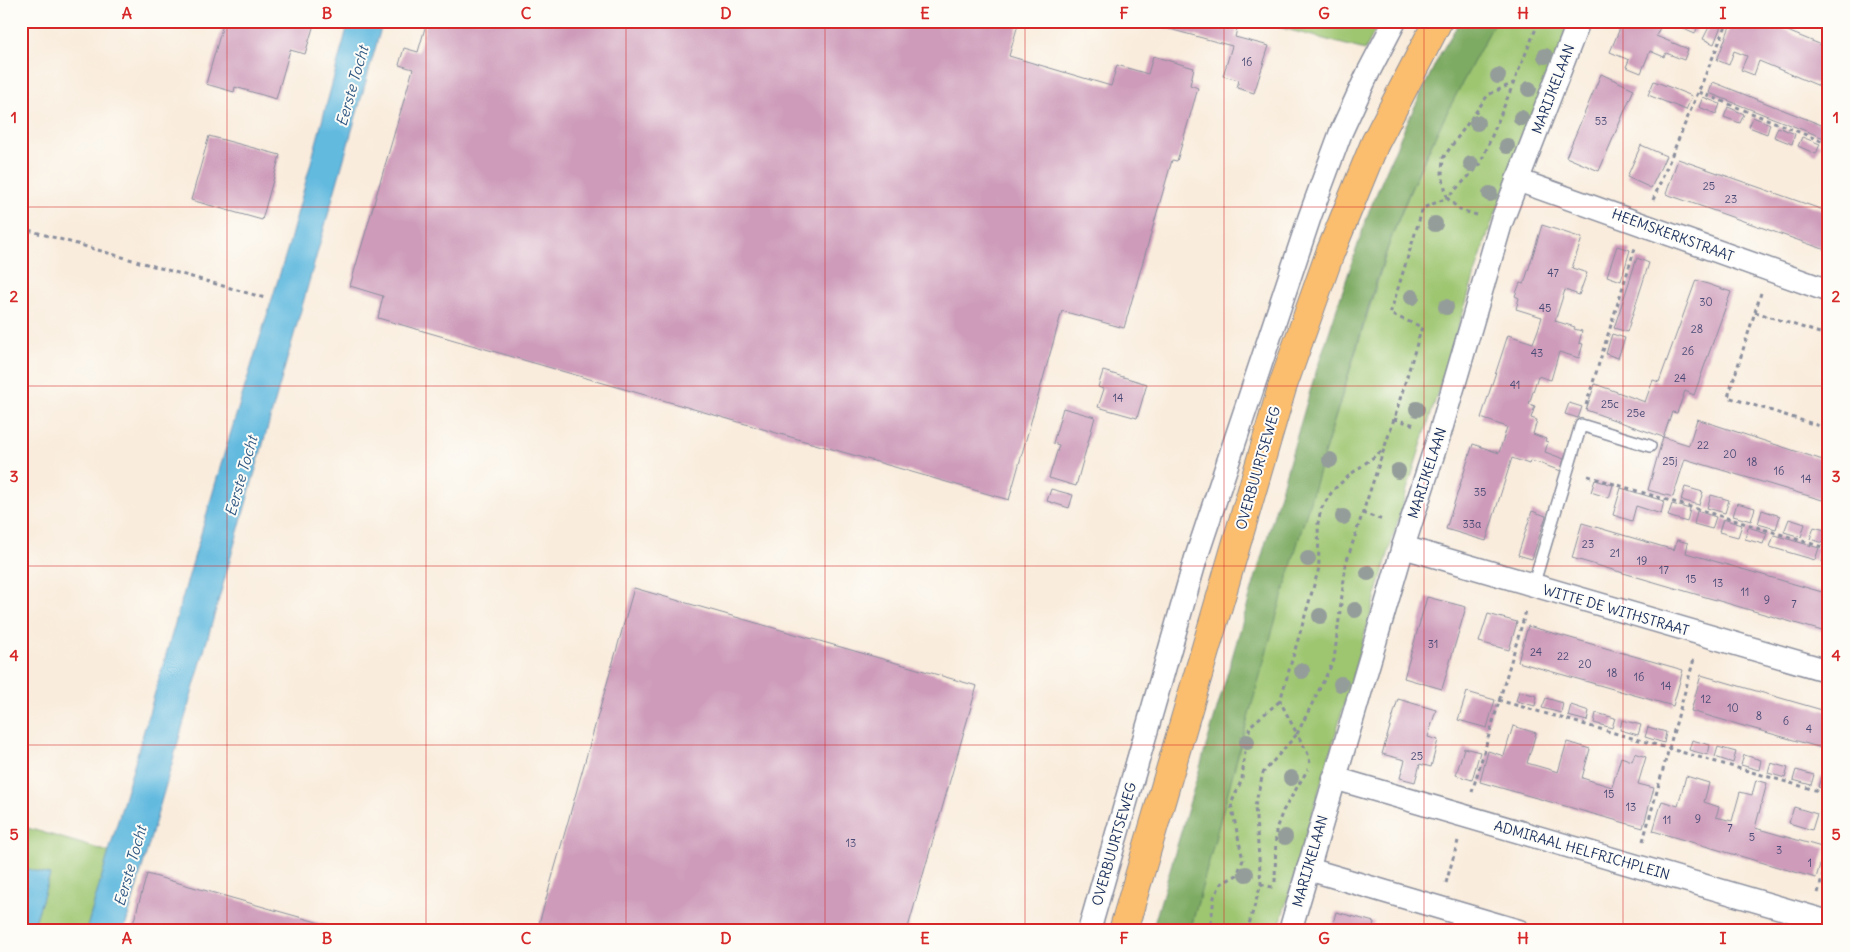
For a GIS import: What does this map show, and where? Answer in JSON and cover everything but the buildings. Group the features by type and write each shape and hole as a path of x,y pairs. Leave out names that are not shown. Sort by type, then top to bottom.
{"main road":[{"name":"OVERBUURTSEWEG","path":"1123,931 1282,388 1330,253 1375,143 1438,21"}],"street":[{"name":"OVERBUURTSEWEG","path":"1089,931 1196,558 1310,216 1341,132 1369,71 1395,21"},
{"name":"MARIJKELAAN","path":"1290,931 1334,778 1403,547 1440,433 1501,224 1579,21"},
{"name":"HEEMSKERKSTRAAT","path":"1517,180 1829,291"},
{"name":"WITTE DE WITHSTRAAT","path":"1403,547 1829,672"},
{"name":"ADMIRAAL HELFRICHPLEIN","path":"1334,778 1820,920"},
{"path":"1308,869 1519,931"}],"lane":[{"path":"1533,586 1581,425 1650,446"}],"path":[{"path":"1247,931 1262,884 1255,806 1263,773 1297,734 1334,660 1346,563 1422,327 1390,314 1423,208 1447,198 1480,166 1539,21"},
{"path":"1501,224 1460,210 1447,198 1442,174 1443,158 1488,95 1513,83"},
{"path":"1698,92 1829,144"},
{"path":"21,228 266,298"},
{"path":"1768,269 1728,397 1829,429"},
{"path":"1755,312 1829,336"},
{"path":"1210,931 1214,897 1221,884 1237,875 1243,860 1230,804 1242,779 1250,726 1280,701 1319,568 1318,523 1320,509 1339,485 1383,450"},
{"path":"1568,470 1829,549"},
{"path":"1440,908 1498,700 1533,586"},
{"path":"1636,866 1701,634"},
{"path":"1498,700 1829,794"},
{"path":"1275,888 1276,829 1283,811 1310,765 1308,754 1280,701"},
{"path":"1820,920 1829,853"}],"green space":[{"path":"1256,21 1380,21 1365,50"},
{"path":"1460,21 1498,21 1491,29 1477,55 1424,160 1383,261 1262,667 1190,931 1152,931 1313,381 1369,211 1404,129 1440,54"},
{"path":"1495,21 1571,21 1488,233 1406,493 1278,931 1190,931 1276,612 1390,241 1414,182 1449,107"},
{"path":"21,826 109,852 86,931 32,931 50,875 21,867"}],"water":[{"name":"Eerste Tocht","path":"349,21 383,21 124,931 86,931 222,461 289,244"},
{"path":"21,867 50,875 32,931 21,931"}]}
